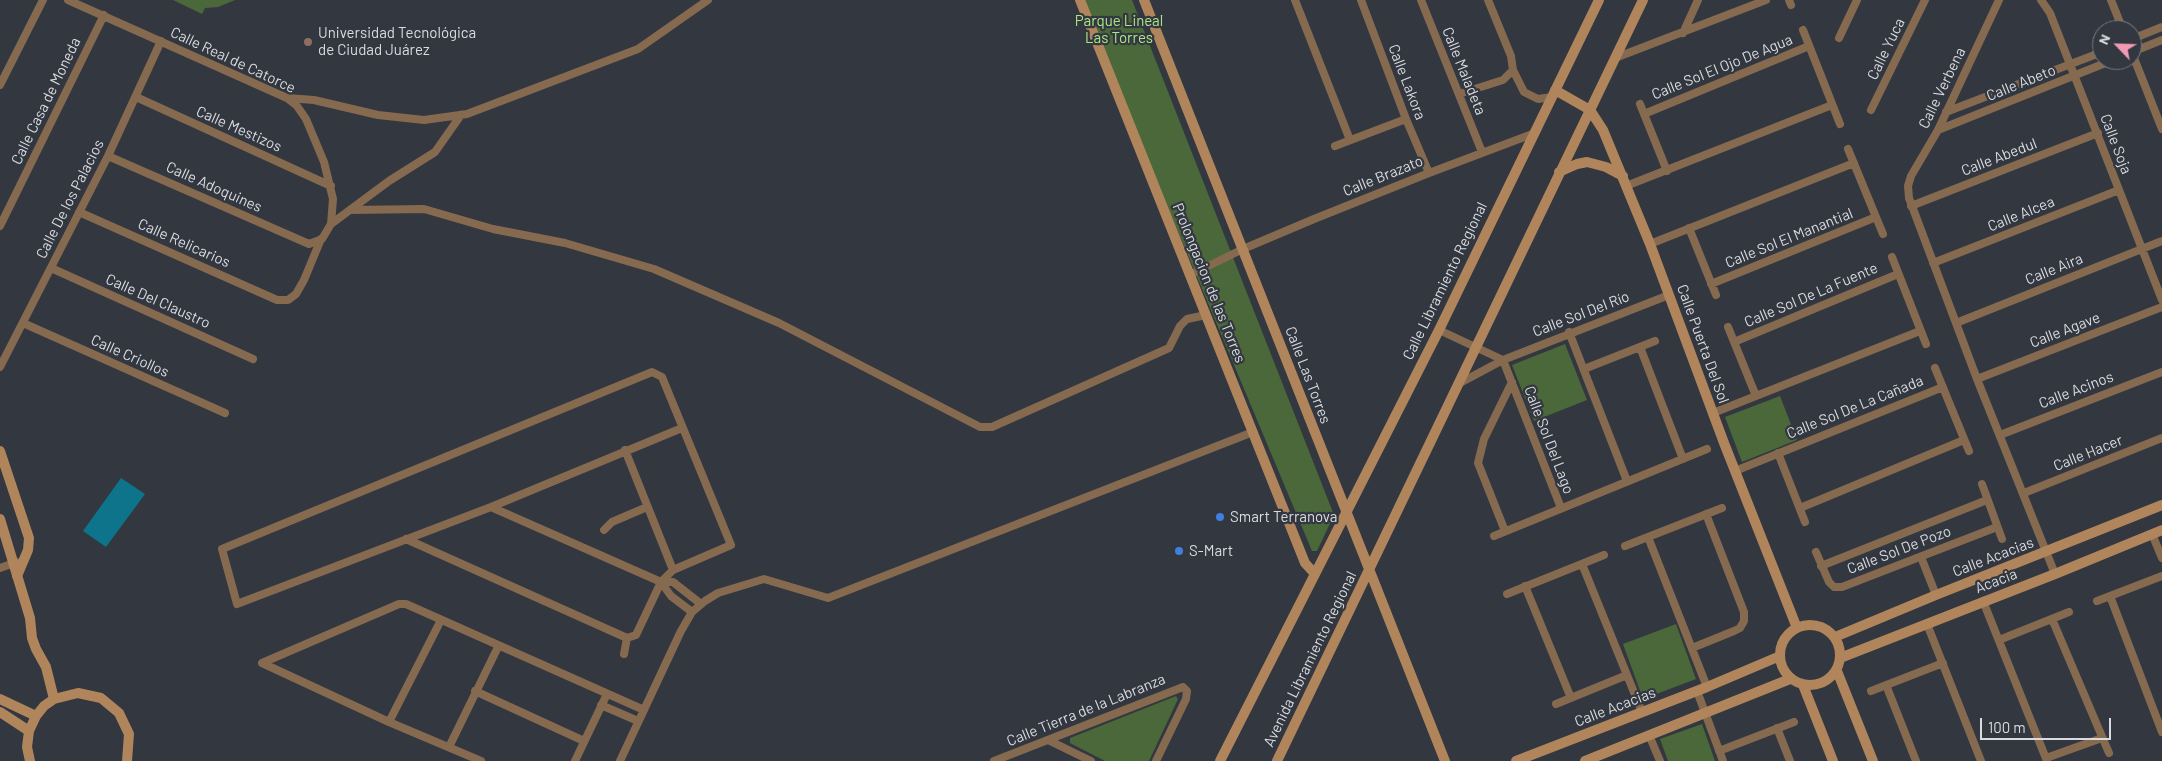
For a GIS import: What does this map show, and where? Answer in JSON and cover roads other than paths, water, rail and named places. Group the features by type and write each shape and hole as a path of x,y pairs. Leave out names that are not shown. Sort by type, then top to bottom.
{"street":[{"path":"0,85 43,0"},
{"name":"Calle Real de Catorce","path":"68,0 287,98 297,106 306,119 321,154 331,186 333,199 331,224 296,294 288,300 277,300"},
{"path":"287,98 314,100 378,115 424,120 461,115 638,49 708,0"},
{"name":"Prolongacion de las Torres","path":"1080,0 1305,563 1315,574"},
{"name":"Calle Las Torres","path":"1144,0 1445,761"},
{"path":"1295,0 1350,140"},
{"name":"Calle Lakora","path":"1361,0 1406,119 1429,173"},
{"name":"Calle Maladeta","path":"1421,0 1482,152"},
{"path":"1488,0 1511,56 1512,70 1524,92 1538,99 1554,94"},
{"name":"Calle Libramiento Regional","path":"1315,574 1439,330 1599,0"},
{"path":"1369,571 1643,0"},
{"path":"1682,33 1698,0"},
{"path":"1615,58 1766,0"},
{"path":"1839,38 1857,0"},
{"name":"Calle Yuca","path":"1871,110 1926,0"},
{"name":"Calle Verbena","path":"1911,206 1908,186 1914,170 1938,130 2000,0"},
{"name":"Calle Soja","path":"2041,0 2050,14 2073,77 2098,133 2162,300"},
{"path":"2111,0 2119,20"},
{"name":"Calle Casa de Moneda","path":"0,226 104,15"},
{"path":"2142,35 2162,26"},
{"name":"Calle Sol El Ojo De Agua","path":"1803,30 1840,124"},
{"path":"2142,49 2162,40"},
{"name":"Calle De los Palacios","path":"0,367 108,156 161,41"},
{"name":"Calle Sol El Ojo De Agua","path":"1644,114 1809,46"},
{"name":"Calle Abeto","path":"1946,112 2092,56"},
{"name":"Calle Abeto","path":"1938,130 2092,69"},
{"path":"1459,94 1503,80 1512,70"},
{"path":"2139,70 2162,129"},
{"name":"Calle Puerta Del Sol","path":"1554,94 1590,110 1603,130 1650,244 1735,471 1797,628"},
{"name":"Calle Mestizos","path":"136,97 331,186"},
{"name":"Calle Sol El Ojo De Agua","path":"1640,104 1667,170"},
{"path":"1559,172 1587,162 1606,167 1624,181 1667,170 1832,105"},
{"path":"331,224 389,182 435,152 461,115"},
{"path":"1335,146 1406,119"},
{"name":"Calle Brazato","path":"1190,276 1243,250 1429,173 1534,133"},
{"name":"Calle Abedul","path":"1911,206 2098,133"},
{"name":"Calle Sol El Manantial","path":"1848,149 1883,234"},
{"name":"Calle Adoquines","path":"108,156 309,244 322,239"},
{"path":"1650,244 1854,163"},
{"name":"Calle Alcea","path":"1933,263 2119,190"},
{"path":"1911,206 1977,379 2055,574"},
{"path":"350,210 424,208 493,228 565,244 654,269 779,323 980,427 992,427 1170,348 1180,326 1187,319 1206,315"},
{"name":"Calle Relicarios","path":"80,212 277,300"},
{"name":"Calle Sol El Manantial","path":"1711,284 1876,217"},
{"name":"Calle Sol El Manantial","path":"1689,228 1716,295"},
{"name":"Calle Aira","path":"1956,323 2162,241"},
{"name":"Calle Sol De La Fuente","path":"1892,257 1926,344"},
{"name":"Calle Del Claustro","path":"51,268 253,359"},
{"name":"Calle Sol De La Fuente","path":"1734,342 1898,274"},
{"name":"Calle Sol Del Río","path":"1458,384 1503,360 1570,332 1669,295"},
{"name":"Calle Agave","path":"1977,379 2162,307"},
{"name":"Calle Criollos","path":"23,324 225,413"},
{"name":"Calle Sol De La Fuente","path":"1728,327 1756,396"},
{"path":"1439,330 1503,360"},
{"path":"1713,413 1920,331"},
{"path":"1570,332 1627,481"},
{"path":"1584,369 1655,341"},
{"path":"1640,347 1683,459"},
{"name":"Calle Sol Del Lago","path":"1503,360 1561,508"},
{"name":"Calle Sol De La Cañada","path":"1935,368 1969,451"},
{"path":"406,539 628,638 636,635 661,582 673,570 731,545 662,377 652,372 222,549 237,604 406,539 491,507 682,428"},
{"name":"Calle Acinos","path":"2000,435 2162,372"},
{"name":"Calle Sol Del Lago","path":"1505,531 1478,463 1484,438 1512,382"},
{"name":"Calle Sol De La Cañada","path":"1735,471 1943,387"},
{"path":"620,761 681,631 692,612 718,593 764,579 828,598 1253,432"},
{"name":"Calle Hacer","path":"2024,493 2162,438"},
{"path":"1800,508 1964,440"},
{"name":"Calle Sol Del Lago","path":"1494,536 1707,449"},
{"path":"625,450 673,570"},
{"path":"0,451 29,538 28,550 18,562 0,568"},
{"name":"Calle Sol De La Cañada","path":"1778,453 1805,522"},
{"path":"1982,484 2002,539"},
{"name":"Calle Sol De Pozo","path":"1821,566 1987,500"},
{"name":"Calle Acacias","path":"1835,637 2162,505"},
{"path":"491,507 661,582 673,582 702,604"},
{"path":"604,530 612,522 647,507"},
{"path":"1625,546 1722,508"},
{"path":"1692,648 1740,628 1744,621 1744,612 1706,514"},
{"path":"0,519 18,562 18,576 30,618 32,638 46,667 54,699"},
{"name":"Calle Sol De Pozo","path":"1816,552 1830,585 1842,587 1997,527"},
{"path":"2157,532 2162,558"},
{"name":"Acacia","path":"1840,658 2157,532"},
{"path":"1648,537 1692,648 1702,689 1704,713 1723,761"},
{"path":"1507,594 1604,555"},
{"path":"1921,557 1936,595"},
{"path":"1582,564 1642,712"},
{"name":"Avenida Libramiento Regional","path":"1277,761 1369,571"},
{"path":"1220,761 1315,574"},
{"path":"2097,601 2162,576"},
{"path":"661,582 671,596 692,612"},
{"path":"1525,586 1572,698"},
{"path":"2110,596 2159,714 2162,732"},
{"path":"1983,601 2047,760 2102,738"},
{"path":"481,761 390,722 262,663 400,604 406,604 498,647 644,710"},
{"path":"1999,640 2069,612"},
{"path":"2052,619 2109,753"},
{"path":"390,722 440,620"},
{"path":"1927,624 1980,761"},
{"path":"1814,625 1822,627 1835,637 1840,649 1840,658 1836,671 1826,682 1818,685 1803,685 1790,679 1781,664 1780,656 1784,639 1797,628 1814,625"},
{"path":"624,654 628,638"},
{"path":"448,747 498,647"},
{"name":"Calle Acacias","path":"1516,761 1702,689 1780,656"},
{"path":"1871,691 1943,663"},
{"path":"1836,671 1873,761"},
{"path":"1556,704 1627,675"},
{"path":"1591,760 1790,679"},
{"path":"1803,685 1833,761"},
{"path":"1886,685 1916,761"},
{"name":"Calle Tierra de la Labranza","path":"994,761 1176,689 1183,688 1187,691 1186,699 1156,761"},
{"path":"475,691 584,741"},
{"path":"30,761 27,747 29,731 36,716 44,706 54,699 78,693 101,698 119,713 129,734 126,761"},
{"path":"574,761 607,694"},
{"path":"0,698 36,716"},
{"path":"601,705 638,721"},
{"path":"0,712 29,731"},
{"path":"1719,751 1794,722"},
{"path":"1778,728 1790,761"},
{"path":"1649,735 1660,761"},
{"path":"1048,740 1091,761"}],"water":[{"path":"121,478 145,494 106,547 83,531"}],"place":[{"name":"Universidad Tecnológica de Ciudad Juárez","path":"308,42"},
{"name":"Smart Terranova","path":"1220,517"},
{"name":"S-Mart","path":"1179,551"}],"park label":[{"name":"Parque Lineal Las Torres","path":"1119,30"}]}
